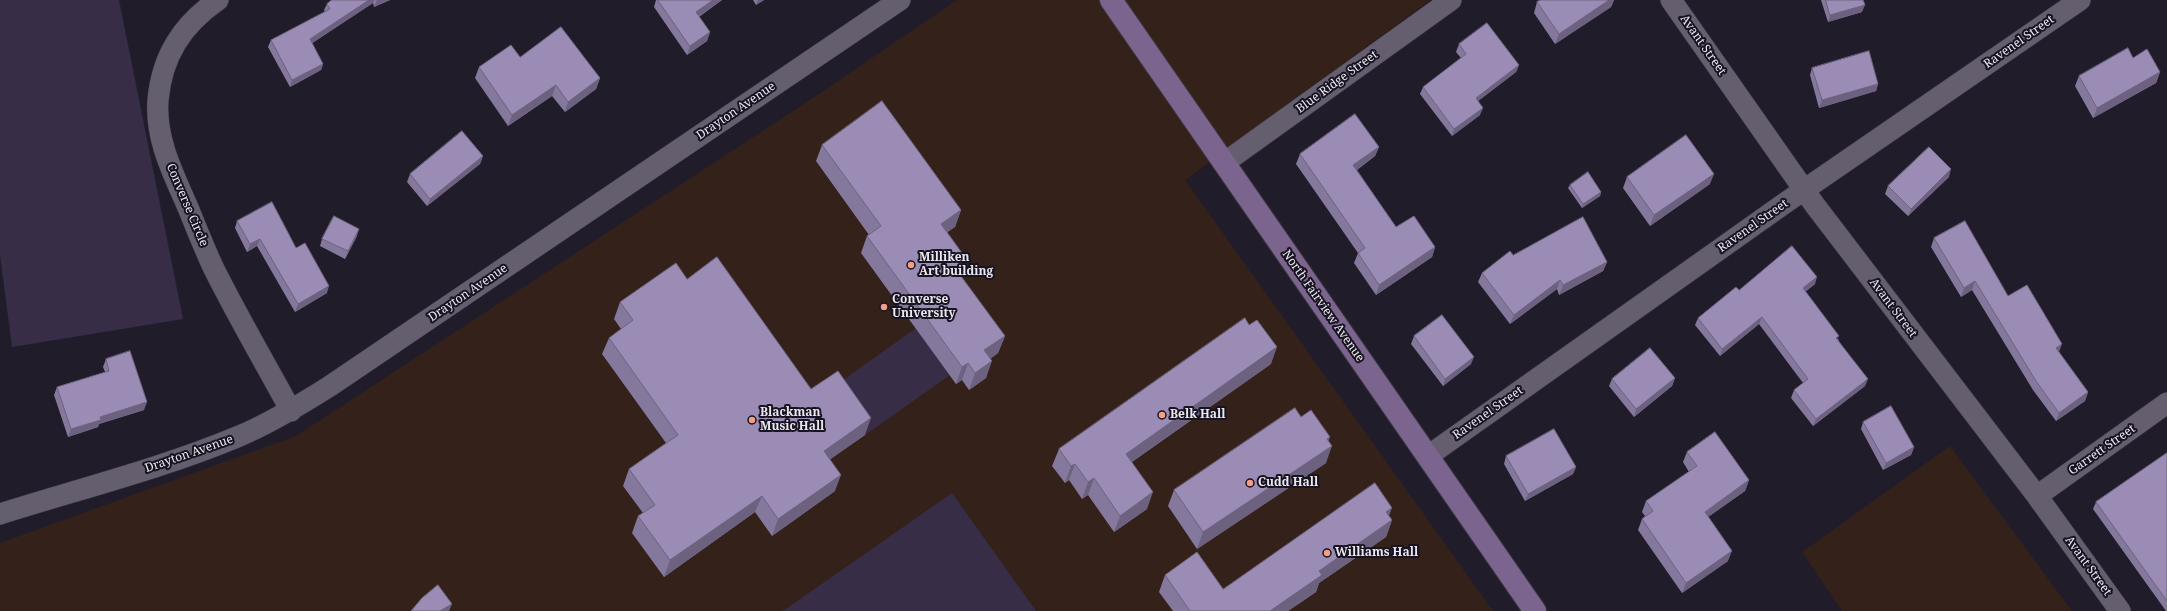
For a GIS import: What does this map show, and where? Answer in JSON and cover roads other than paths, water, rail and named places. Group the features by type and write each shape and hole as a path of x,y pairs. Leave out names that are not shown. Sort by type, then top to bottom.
{"street":[{"name":"Converse Circle","path":"218,0 189,22 174,44 163,72 158,101 160,131 167,159 214,268 291,410"},
{"name":"Drayton Avenue","path":"0,514 183,458 238,437 291,410 336,382 900,0"},
{"name":"North Fairview Avenue","path":"1111,0 1535,611"},
{"name":"Blue Ridge Street","path":"1224,163 1451,0"},
{"name":"Avant Street","path":"1671,0 1805,190 2037,496 2120,611"},
{"name":"Ravenel Street","path":"1428,456 1805,190 2080,0"},
{"name":"Garrett Street","path":"2037,496 2167,403"}],"place":[{"name":"Milliken Art building","path":"911,265"},
{"name":"Converse University","path":"884,307"},
{"name":"Belk Hall","path":"1162,415"},
{"name":"Blackman Music Hall","path":"752,420"},
{"name":"Cudd Hall","path":"1250,483"},
{"name":"Williams Hall","path":"1327,553"}]}
